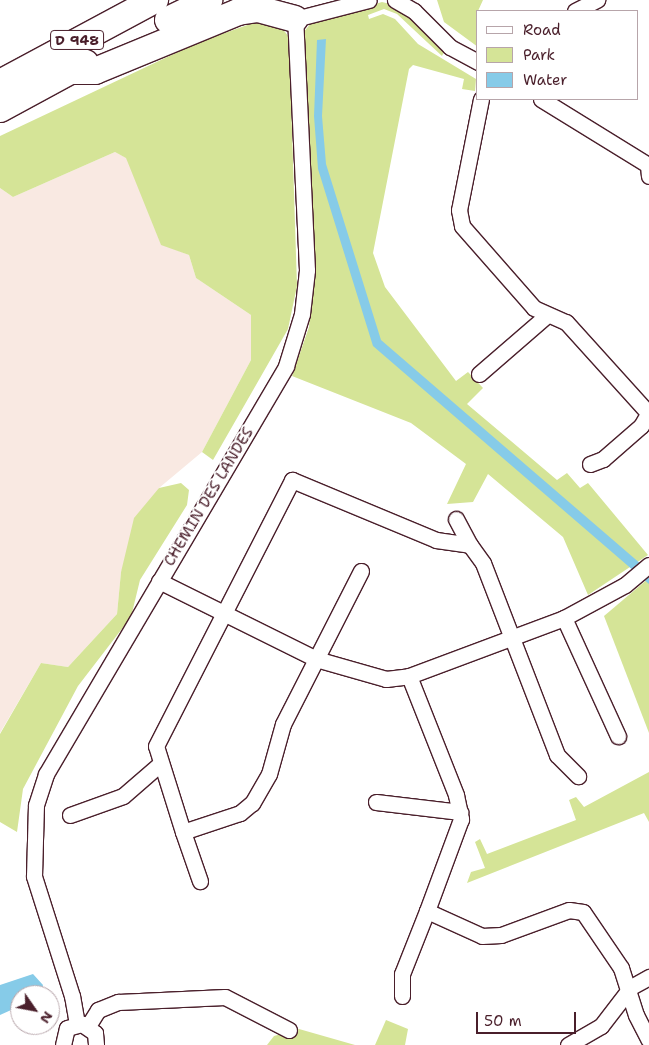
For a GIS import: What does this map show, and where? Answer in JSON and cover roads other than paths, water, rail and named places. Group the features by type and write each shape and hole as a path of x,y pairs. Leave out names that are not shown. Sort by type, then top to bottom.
{"highway":[{"name":"D 948","path":"0,82 155,0"},
{"name":"D 948","path":"0,109 69,71 209,0"},
{"path":"69,71 95,71 238,12 258,10 295,19"}],"street":[{"path":"295,19 369,0"},
{"path":"396,0 413,5 450,47 477,61"},
{"path":"577,10 597,0"},
{"name":"CHEMIN DES LANDES","path":"96,1045 95,1033 82,1025 34,876 36,805 46,774 286,366 302,314 307,270 295,19"},
{"path":"481,100 459,210 462,226 534,308 546,315 566,322 649,413 616,448 590,464"},
{"path":"543,100 649,168"},
{"path":"479,374 546,315"},
{"path":"200,881 160,764 156,746 292,480 436,540 470,545"},
{"path":"456,519 483,564 557,755 578,776"},
{"path":"159,581 224,611 316,659 371,678 409,676 564,618 625,585 648,566"},
{"path":"184,832 240,813 252,803 316,659 361,571"},
{"path":"564,618 618,736"},
{"path":"402,996 402,974 459,833 460,812 409,676"},
{"path":"70,815 123,796 160,764"},
{"path":"376,802 460,812"},
{"path":"427,911 482,936 501,935 569,910 583,912 594,923 631,987 636,1015 649,1040"},
{"path":"568,1045 601,1026 631,987 649,977"},
{"path":"58,1044 67,1028 82,1025 98,1010 118,1002 225,997 289,1030"}],"water":[{"path":"326,39 322,116 326,164 381,340 649,571 649,584 373,346 318,169 314,116 317,40"},
{"path":"33,974 43,985 10,985 10,1010 0,1015 0,985"}]}
